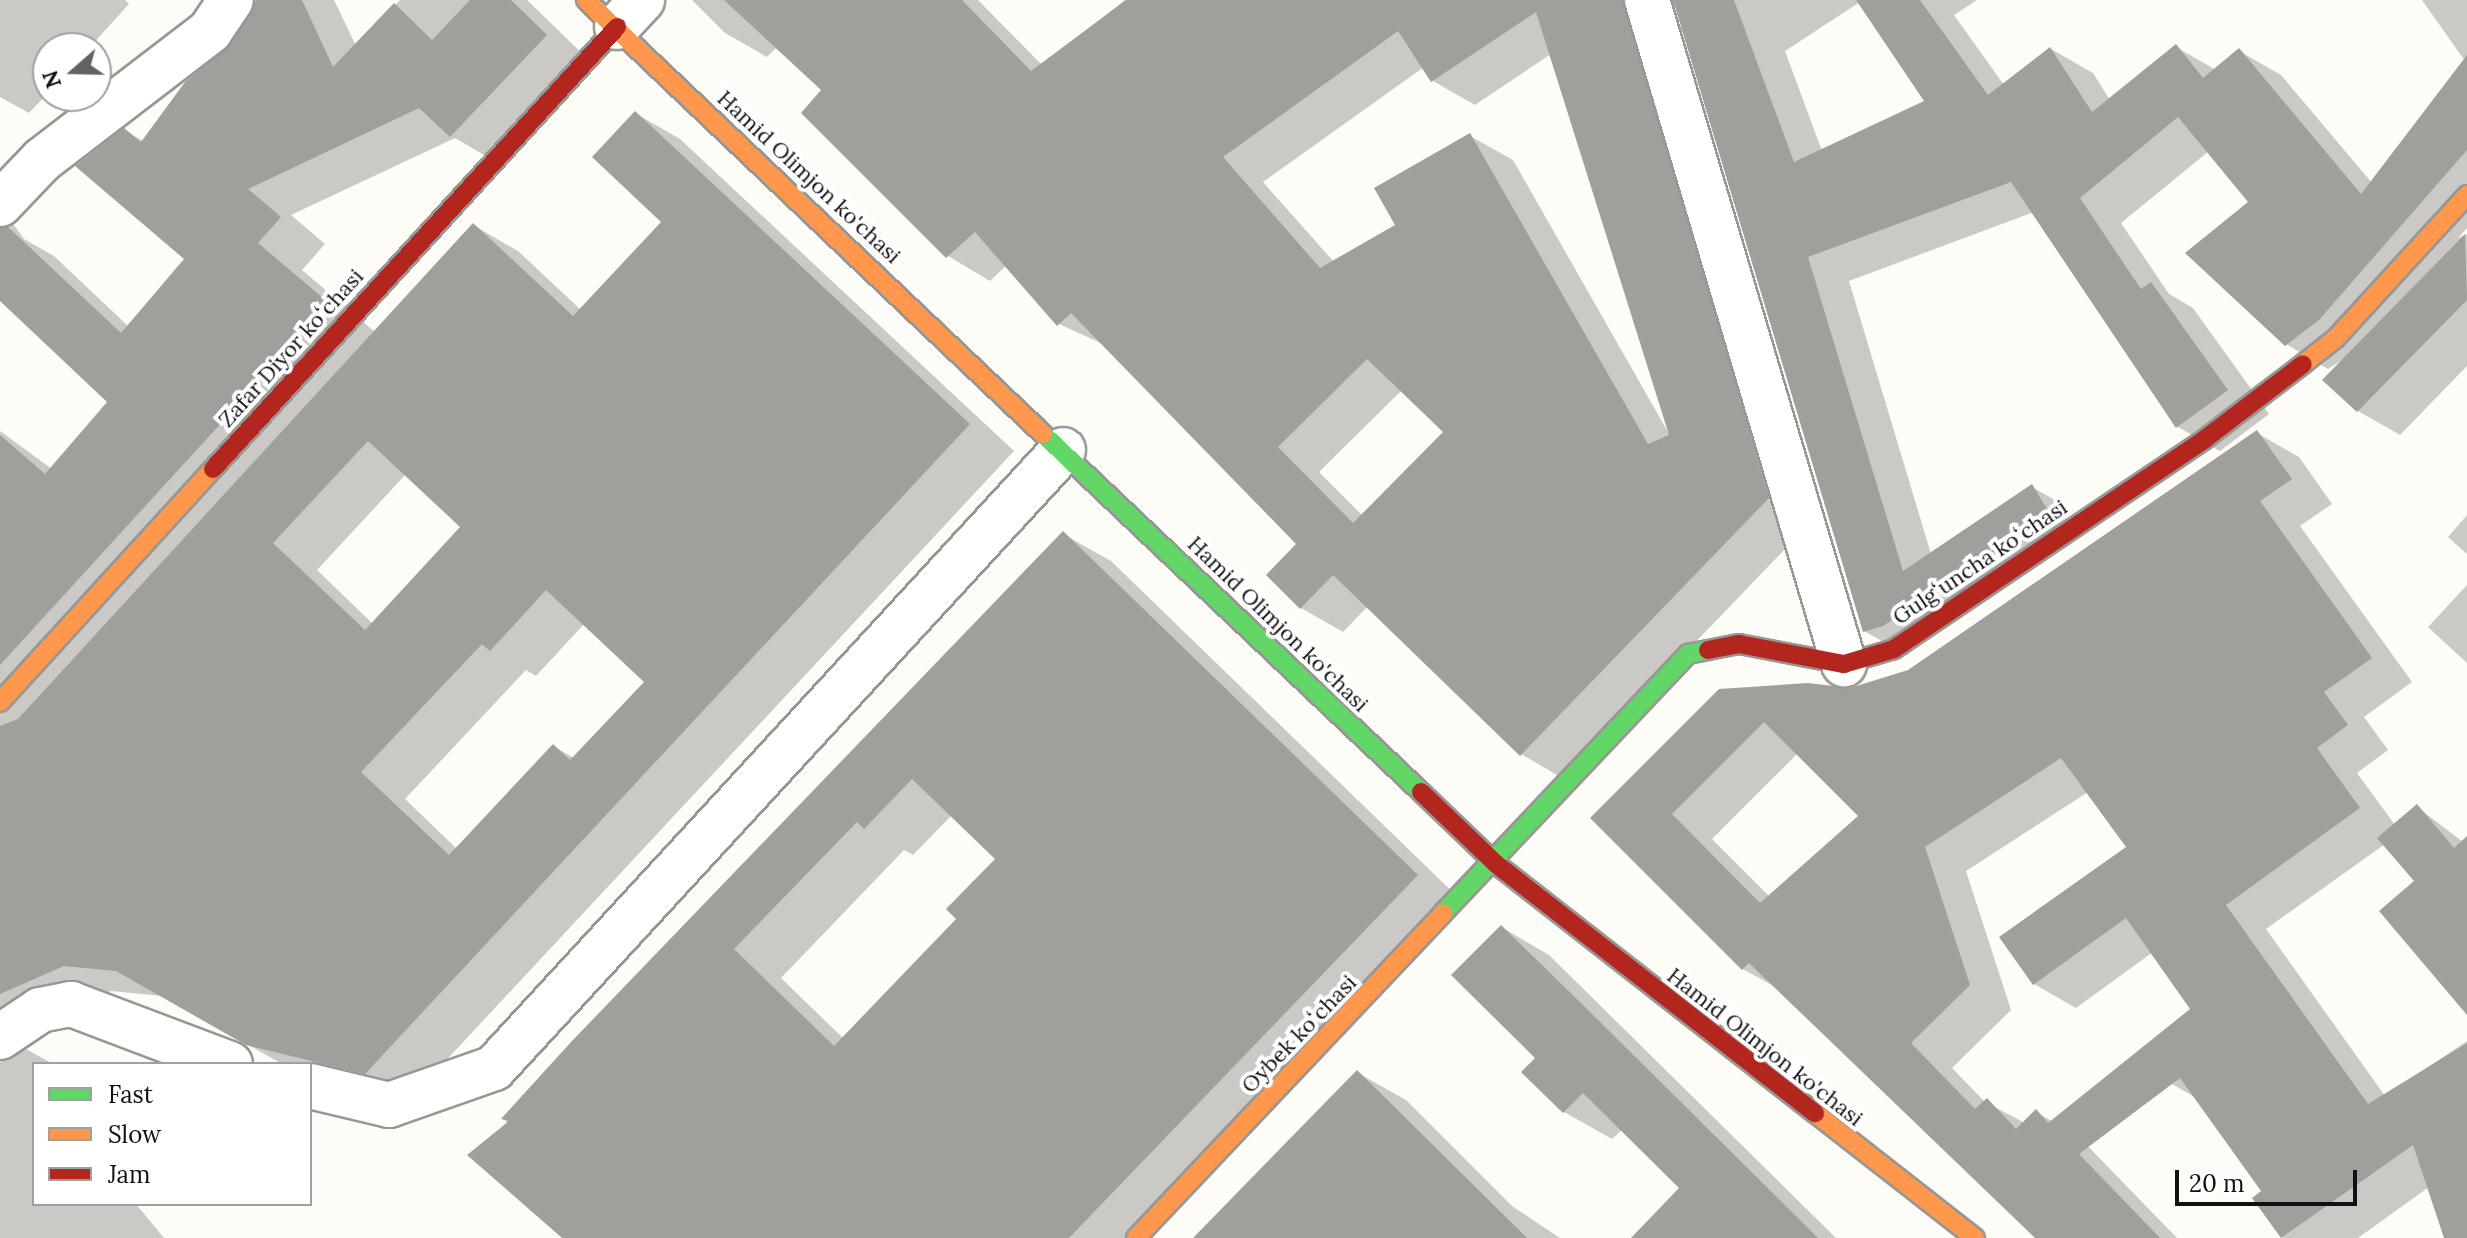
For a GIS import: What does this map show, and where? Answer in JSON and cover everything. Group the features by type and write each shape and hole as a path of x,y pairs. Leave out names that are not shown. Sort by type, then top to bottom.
{"street":[{"path":"0,204 42,160 210,31 231,0"},
{"path":"1647,0 1844,664"},
{"name":"Hamid Olimjon ko'chasi","path":"615,9 1063,450 1496,864 1954,1234"},
{"name":"Zafar Diyor koʻchasi","path":"0,702 615,9"},
{"name":"Gulgʻuncha koʻchasi","path":"1496,864 1688,654 1739,644 1844,664 1894,649 2205,439 2336,338 2465,200"},
{"path":"312,1086 389,1105 494,1068 1063,450"},
{"name":"Oybek koʻchasi","path":"1136,1238 1496,864"},
{"path":"0,1037 40,1010 71,1004 225,1062"}],"building":[{"path":"256,0 302,0 333,67 394,3 432,40 470,0 511,0 547,35 450,137 419,108 248,189 281,217 258,243 330,304 0,665 0,435 45,474 107,402 0,301 0,228 8,227 121,333 184,259 75,166 124,128 141,142 185,82 230,45"},
{"path":"724,0 962,0 1031,71 1126,0 1623,0 1769,498 1520,756 1333,575 1300,609 1266,575 1296,544 1071,313 1057,326 975,232 946,258 801,113 821,90","holes":["1536,12 1669,435 1648,444 1470,133 1374,188 1395,225 1320,268 1223,157 1398,31 1431,82","1367,359 1443,432 1353,523 1278,447"]},
{"path":"1673,0 1734,0 1794,162 1924,101 1856,0 1920,0 1988,95 2050,47 2092,112 2176,44 2203,78 2239,48 2361,194 2467,55 2467,150 2319,320 2285,346 2185,253 2248,202 2178,117 2080,198 2141,289 2151,282 2228,390 2176,428 2011,182 1808,257 1903,571 2032,484 2050,514 1883,626 1863,632"},
{"path":"635,111 970,424 365,1074 246,1045 116,971 64,966 0,994 0,726 18,719 473,223 573,316 661,222 592,157","holes":["368,441 460,527 365,630 273,543","546,590 644,682 570,760 553,744 449,855 361,772 482,644 490,651"]},
{"path":"2465,234 2467,300 2357,412 2322,380"},
{"path":"2257,430 2292,479 2260,501 2372,658 2324,692 2348,725 2317,748 2360,808 2226,905 2368,1104 2467,1043 2467,1238 2444,1238 2413,1145 2281,1238 2252,1198 2261,1191 2180,1078 2079,1154 2160,1238 2035,1238 1749,963 1742,970 1590,818 1719,689 1808,683 1850,688 1908,670","holes":["1764,722 1858,816 1760,903 1672,814","2061,758 2126,847 1999,937 2033,985 2126,918 2190,1009 2048,1123 2036,1109 2016,1129 1987,1098 1975,1109 1911,1043 1970,985 1925,847"]},
{"path":"1063,531 1418,875 1069,1238 562,1238 467,1155 509,1121 501,1119 572,1041","holes":["912,779 995,859 946,909 956,919 834,1046 734,949 857,822 864,829"]},
{"path":"2417,804 2454,848 2467,836 2467,1015 2379,911 2414,881 2377,838"},
{"path":"1501,925 1818,1238 1631,1238 1679,1188 1583,1093 1563,1113 1521,1072 1535,1058 1451,975"},
{"path":"1357,1070 1527,1238 1193,1238"}],"traffic: fast":[{"path":"1043,434 1421,792"},
{"path":"1443,913 1688,654 1708,650"}],"traffic: slow":[{"path":"586,0 1043,434"},
{"path":"2303,364 2336,338 2467,195"},
{"path":"0,702 213,469"},
{"path":"1136,1238 1443,913"},
{"path":"1815,1113 1975,1238"}],"traffic: jam":[{"path":"213,469 617,27"},
{"path":"1708,650 1739,644 1844,664 1894,649 2205,439 2303,364"},
{"path":"1421,792 1496,864 1815,1113"}]}
